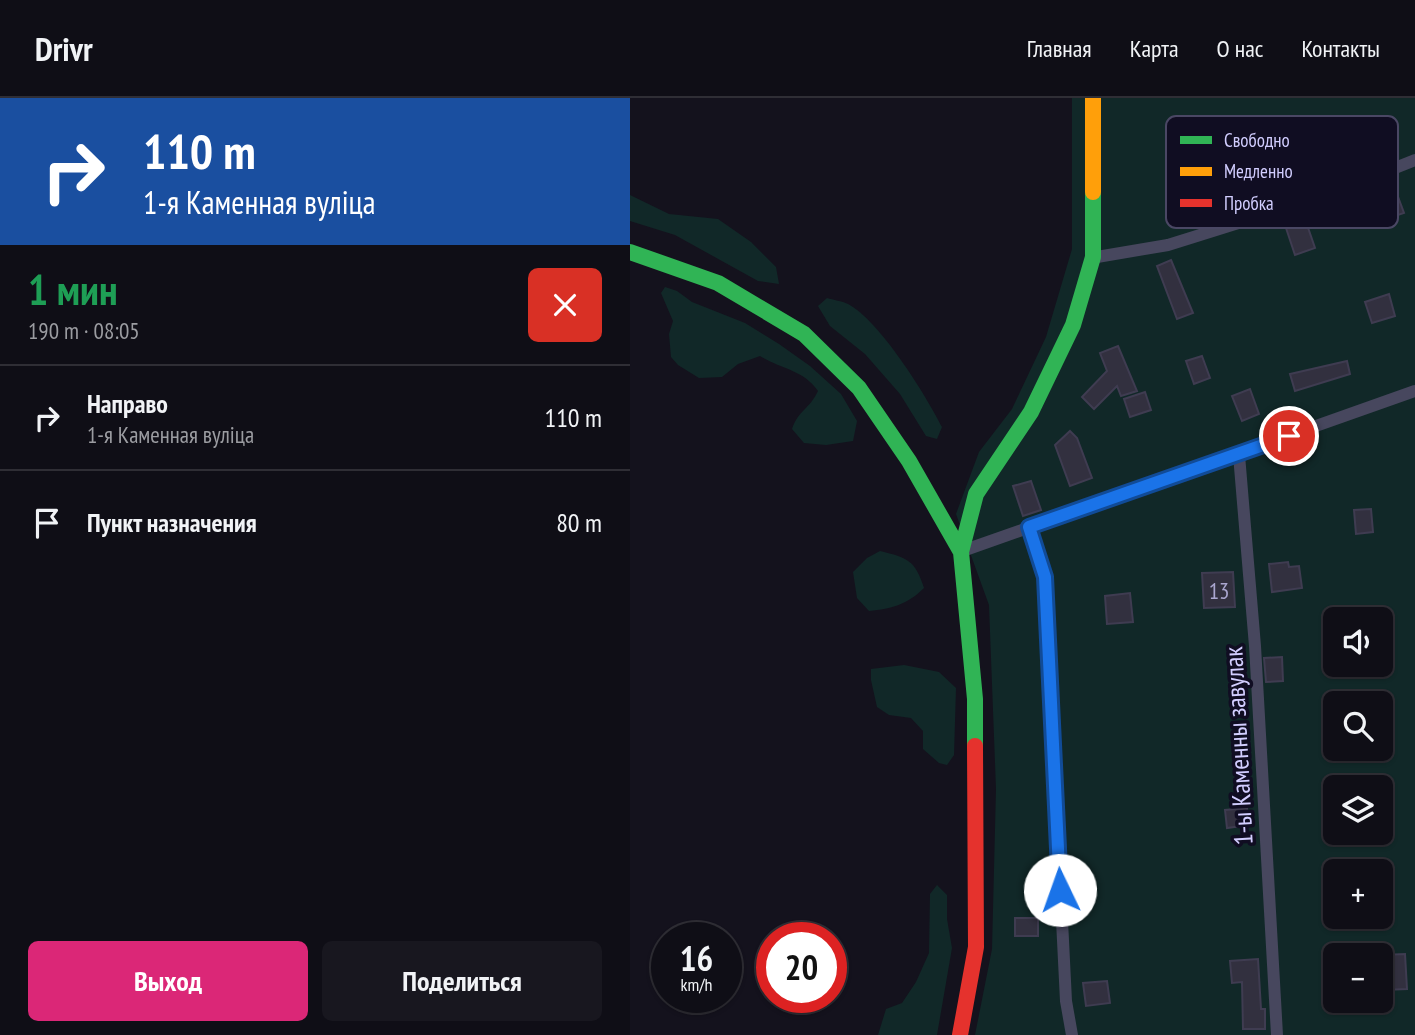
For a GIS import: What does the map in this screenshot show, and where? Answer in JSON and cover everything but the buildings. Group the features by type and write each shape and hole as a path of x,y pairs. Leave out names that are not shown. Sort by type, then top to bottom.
{"street":[{"path":"960,1035 976,947 975,699 961,552 976,494 1031,412 1073,324 1093,257 1093,98"},
{"path":"630,252 718,283 804,334 859,388 909,461 961,552"}],"lane":[{"path":"1398,167 1415,160"},
{"path":"1093,257 1181,241 1223,228"},
{"path":"961,552 1415,391"},
{"name":"1-ы Каменны завулак","path":"1239,455 1255,646 1277,1035"},
{"path":"1029,527 1045,577 1065,987 1072,1035"}],"green space":[{"path":"1072,98 1415,98 1415,1035 975,1035 992,949 996,789 989,605 956,514 979,452 1012,409 1046,337 1072,249"},
{"path":"630,195 669,214 718,219 751,242 776,267 779,284 758,281 675,235 630,221"},
{"path":"665,287 677,291 692,302 745,323 810,366 841,394 857,421 853,441 826,445 804,443 792,429 818,391 806,378 760,356 738,364 722,377 699,378 678,365 671,357 669,334 673,321 661,293"},
{"path":"827,298 848,304 874,325 913,378 942,427 937,439 926,436 900,394 865,354 830,326 818,306"},
{"path":"880,551 904,558 914,566 924,588 899,605 869,611 857,598 853,572 867,558"},
{"path":"904,665 939,672 956,688 954,755 947,765 939,763 923,749 923,731 911,718 889,715 877,707 871,669"},
{"path":"937,885 947,895 947,919 952,948 937,1035 878,1035 886,1009 902,1003 916,982 929,953 930,894"}],"traffic: fast":[{"path":"961,552 976,494 1031,412 1073,325 1093,257 1093,192"},
{"path":"630,252 718,283 804,334 859,388 909,461 961,552 975,699 975,746"}],"traffic: slow":[{"path":"1093,98 1093,192"}],"traffic: jam":[{"path":"960,1035 976,947 975,746"}],"route":[{"path":"1060,890 1045,577 1029,527 1289,436"}]}
